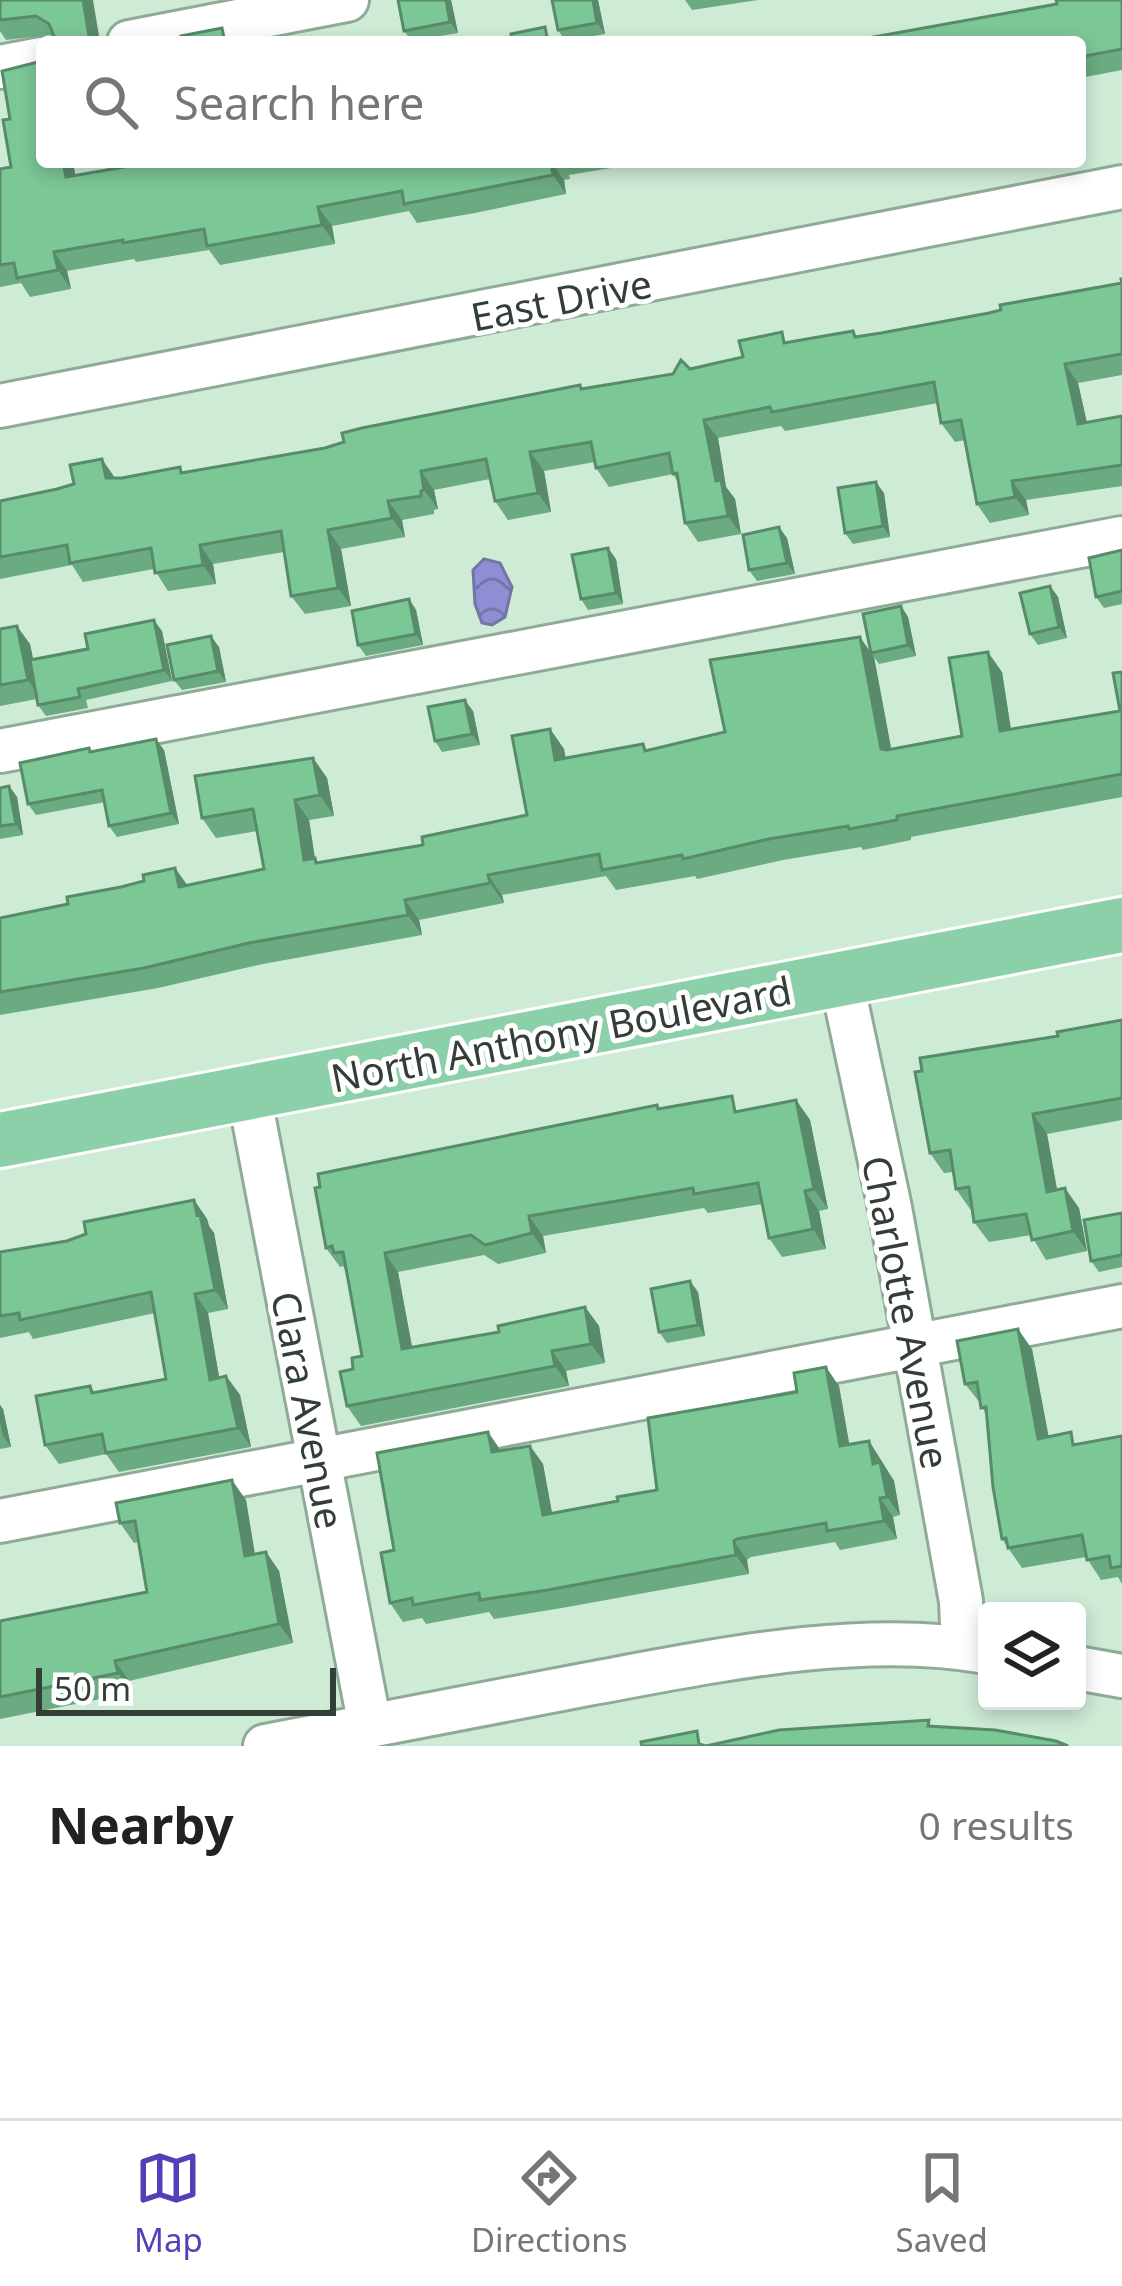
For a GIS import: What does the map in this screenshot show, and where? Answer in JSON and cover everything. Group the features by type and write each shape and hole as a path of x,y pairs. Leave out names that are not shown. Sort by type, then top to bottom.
{"main road":[{"name":"North Anthony Boulevard","path":"0,1140 1122,925"}],"street":[{"path":"160,36 347,0"},
{"path":"0,67 36,59"},
{"name":"East Drive","path":"0,406 1122,187"},
{"path":"0,751 1122,538"},
{"name":"Charlotte Avenue","path":"841,978 890,1208 961,1601 975,1649"},
{"name":"Clara Avenue","path":"248,1094 370,1726"},
{"path":"0,1521 1122,1306"},
{"path":"265,1746 709,1661 836,1646 975,1649"},
{"path":"1086,1670 1122,1676"}],"water":[{"path":"484,559 500,563 512,587 505,617 492,625 482,623 475,604 473,570"}],"building":[{"path":"0,0 83,0 89,36 54,36 49,24 36,16 0,20"},
{"path":"398,0 446,0 450,22 404,31"},
{"path":"552,0 593,0 597,23 558,30"},
{"path":"1056,0 1122,0 1122,49 1086,56 1086,36 879,36 1057,4"},
{"path":"545,27 547,36 512,36"},
{"path":"222,28 224,36 181,36"},
{"path":"36,62 36,168 64,168 66,177 118,168 552,168 553,175 404,204 402,191 318,207 322,225 207,246 204,229 54,252 58,270 17,278 14,263 0,265 0,169 11,167 2,71"},
{"path":"1122,283 1122,354 1065,364 1078,424 1122,416 1122,465 1012,481 1015,497 977,504 961,420 941,423 934,382 704,420 728,516 685,523 669,453 596,468 591,442 530,452 538,493 495,501 486,459 421,471 421,496 388,501 392,518 328,530 338,588 291,596 281,531 200,545 203,565 155,573 151,548 70,563 67,545 0,557 0,501 74,484 70,465 102,459 106,478 180,467 181,473 325,448 344,442 342,433 362,428 580,385 581,389 673,374 681,360 690,369 743,357 739,341 782,332 784,343 853,331 855,337"},
{"path":"876,482 883,526 845,533 838,488"},
{"path":"779,527 787,563 749,570 743,535"},
{"path":"608,548 616,593 581,599 572,555"},
{"path":"1122,550 1122,591 1096,597 1089,558"},
{"path":"1050,586 1059,627 1030,634 1020,593"},
{"path":"409,599 416,634 358,645 352,611"},
{"path":"901,606 908,645 871,653 863,614"},
{"path":"154,620 164,670 78,689 80,697 38,705 30,660 88,649 85,634"},
{"path":"17,626 28,680 0,685 0,629"},
{"path":"211,636 218,671 174,680 167,645"},
{"path":"860,637 881,749 887,750 962,736 949,658 988,652 1000,731 1120,711 1113,673 1122,672 1122,774 683,859 682,855 602,870 599,854 488,875 490,883 405,900 408,915 0,992 0,918 68,904 67,897 144,881 143,875 175,868 179,887 264,869 253,809 202,818 195,776 313,758 320,795 295,800 304,860 315,858 316,863 423,845 422,837 527,815 512,736 550,729 555,760 643,744 645,751 725,732 710,660"},
{"path":"465,700 472,734 435,741 428,707"},
{"path":"156,739 171,813 109,826 102,790 28,804 20,763"},
{"path":"9,786 16,824 0,826 0,788"},
{"path":"1122,1020 1122,1098 1033,1114 1047,1192 1065,1188 1073,1231 1032,1240 1026,1214 974,1222 969,1187 956,1189 950,1150 930,1153 915,1072 922,1071 920,1058 1058,1036 1057,1032"},
{"path":"732,1096 735,1112 796,1100 814,1189 805,1191 813,1229 769,1238 758,1183 694,1194 693,1188 529,1216 532,1233 485,1245 471,1235 385,1253 402,1349 499,1332 498,1326 585,1307 591,1344 552,1351 555,1366 347,1406 340,1372 353,1369 352,1358 362,1356 343,1252 326,1248 315,1188 320,1187 318,1174 657,1105 658,1109"},
{"path":"194,1200 215,1290 195,1294 210,1380 226,1376 238,1428 106,1453 102,1434 45,1445 36,1396 90,1386 92,1393 166,1379 151,1292 20,1320 19,1313 0,1316 0,1252 67,1241 86,1234 84,1222"},
{"path":"1122,1213 1122,1255 1091,1261 1084,1220"},
{"path":"690,1281 698,1325 659,1332 651,1289"},
{"path":"1018,1329 1038,1439 1071,1432 1073,1445 1122,1436 1122,1566 1111,1568 1109,1556 1087,1560 1082,1535 1008,1548 1006,1538 1002,1539 986,1407 981,1408 977,1382 965,1384 957,1341"},
{"path":"826,1367 840,1446 869,1441 873,1464 880,1462 887,1497 880,1498 884,1521 827,1531 826,1523 737,1539 736,1555 548,1590 480,1600 479,1593 413,1605 412,1598 390,1603 381,1553 394,1550 377,1453 488,1432 492,1452 530,1446 543,1515 618,1501 617,1497 657,1490 648,1418 797,1392 794,1373"},
{"path":"232,1480 245,1556 266,1552 279,1624 115,1661 118,1673 0,1697 0,1621 147,1592 135,1521 120,1523 116,1503"},
{"path":"929,1720 928,1726 995,1730 1068,1746 706,1746 779,1730"},
{"path":"697,1731 699,1744 706,1746 642,1746 641,1742"}]}
